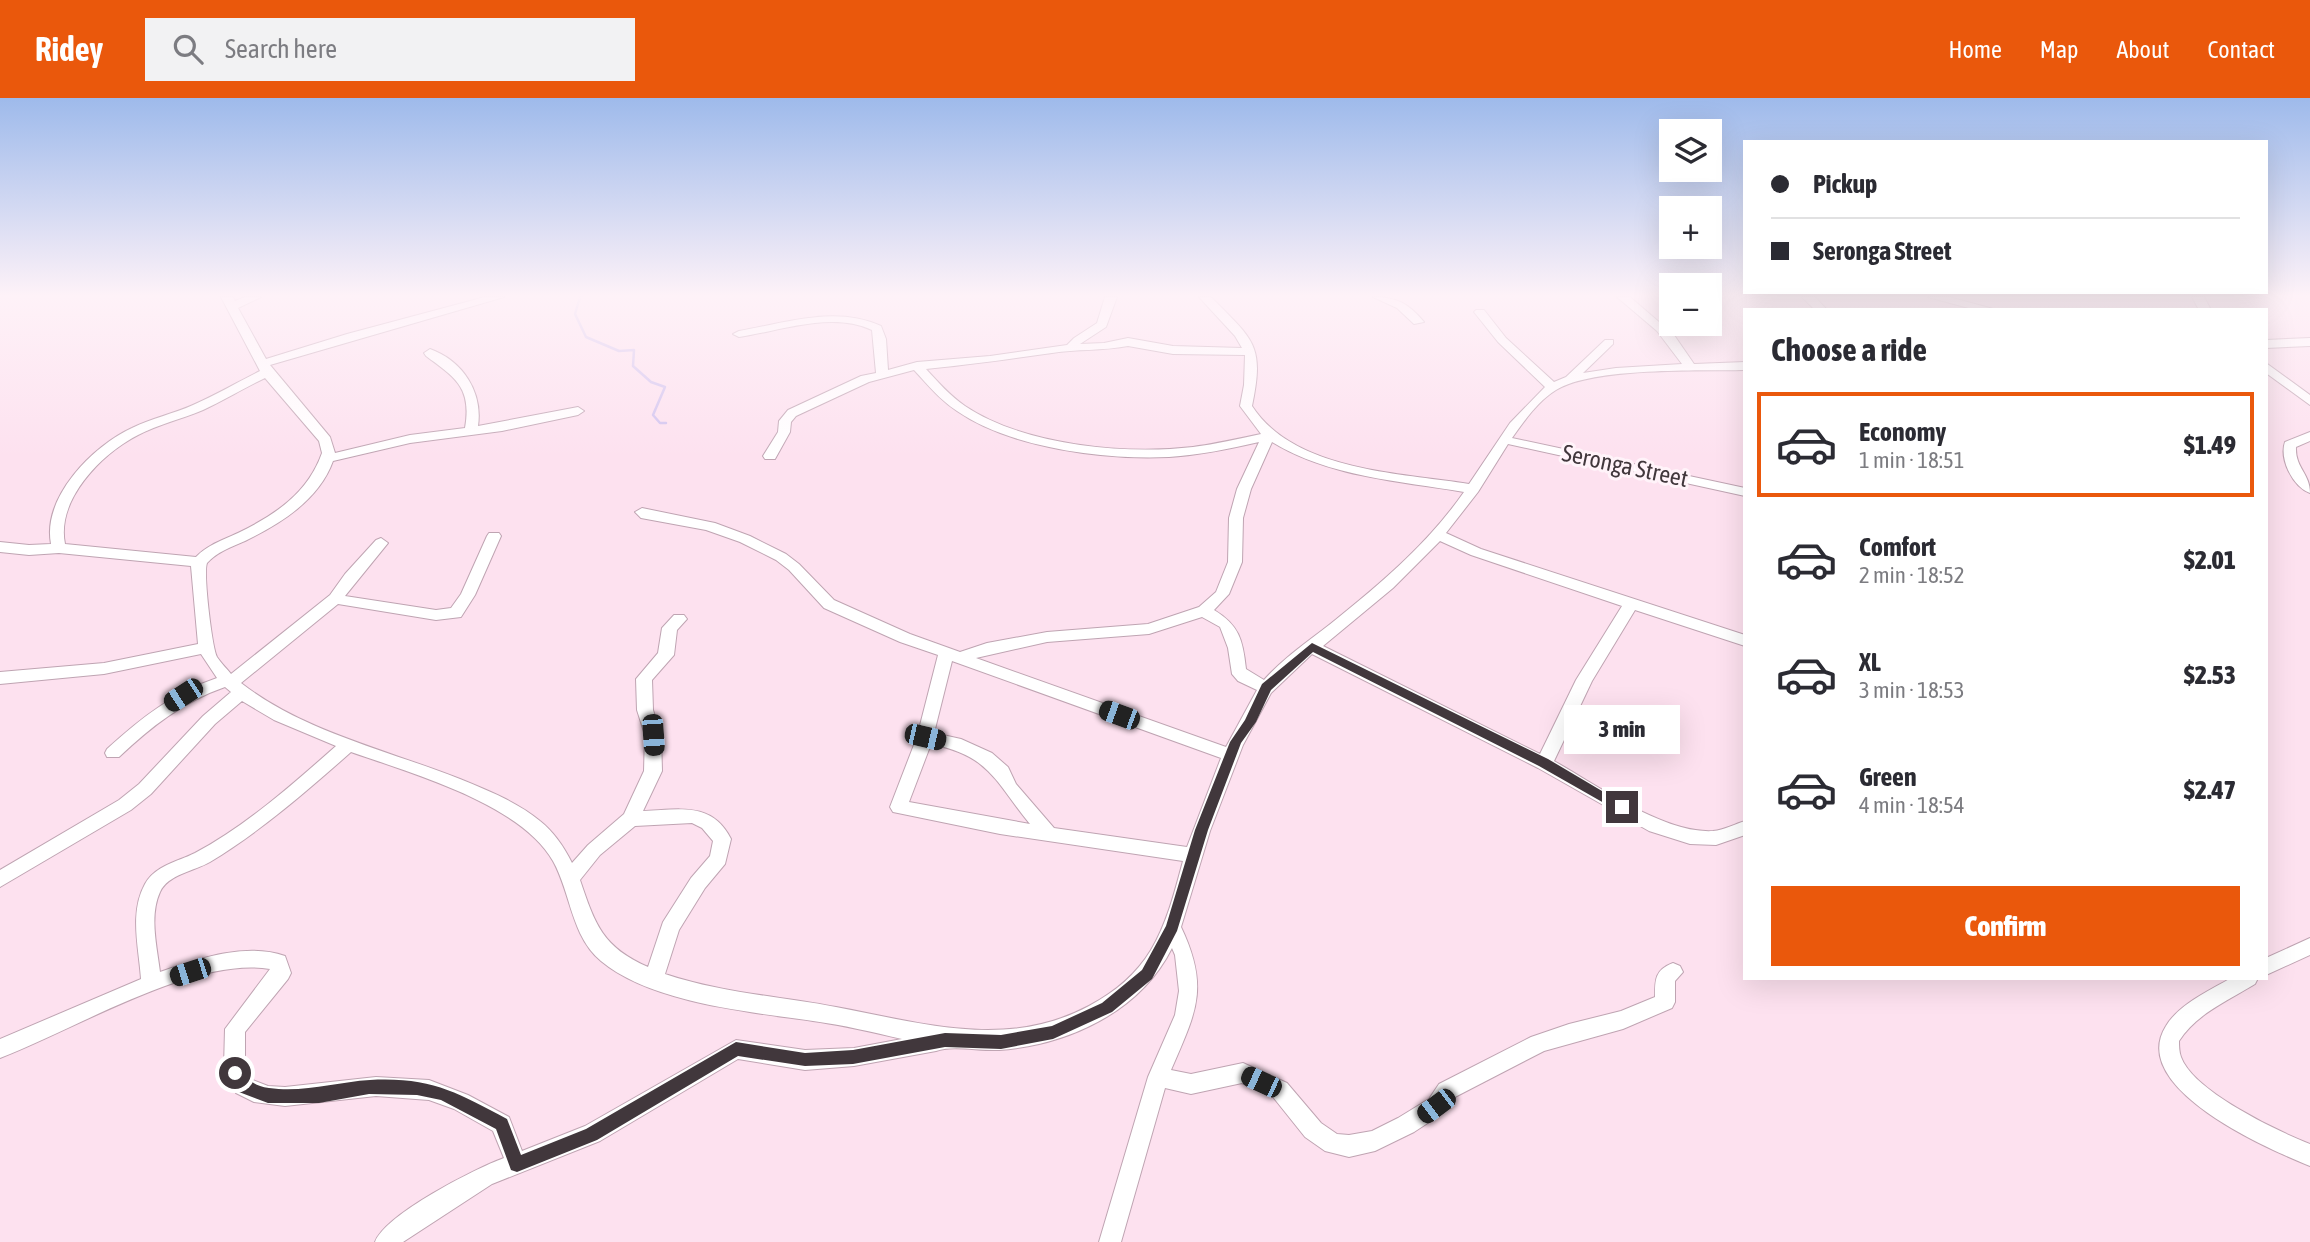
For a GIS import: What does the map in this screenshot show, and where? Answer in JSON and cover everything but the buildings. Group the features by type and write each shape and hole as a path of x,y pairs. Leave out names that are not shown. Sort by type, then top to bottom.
{"street":[{"path":"255,350 264,368 329,446 329,458 317,480 299,501 275,520 223,545 199,562 196,570 202,593 206,648 212,661 233,685 300,724 427,772 494,803 539,829 558,852 572,876 589,928 600,949 618,962 707,996 828,1014 945,1040 1001,1042 1053,1032 1107,1007 1147,974 1172,927 1202,830 1231,755 1266,687 1386,587 1438,535 1473,489 1504,440 1552,387 1569,379 1599,373 1743,366"},
{"path":"59,548 56,540 58,513 65,498 111,448 131,434 198,407 264,368 312,350"},
{"path":"880,350 882,373"},
{"path":"770,456 784,432 785,421 792,413 882,373 917,366 1058,350"},
{"path":"1188,350 1251,352 1254,377 1246,407 1267,436 1311,458 1382,474 1473,489"},
{"path":"1513,350 1552,387"},
{"path":"1569,379 1600,350"},
{"path":"1680,350 1690,368"},
{"path":"430,353 468,384 474,396 476,410 471,430"},
{"path":"917,366 967,413 1021,435 1064,445 1104,450 1191,451 1267,436"},
{"path":"2268,369 2310,401"},
{"path":"329,458 372,447 502,427 578,411"},
{"path":"953,655 1047,637 1149,629 1204,611 1222,594 1235,562 1236,518 1244,489 1267,436"},
{"path":"2310,436 2290,446 2288,454 2298,477 2310,489"},
{"name":"Seronga Street","path":"1504,440 1743,492"},
{"path":"642,512 646,515 659,515 710,526 745,539 781,557 794,567 829,604 868,623 1231,755"},
{"path":"1438,535 1476,552 1743,640"},
{"path":"335,599 436,615 456,613 468,595 494,536"},
{"path":"0,879 125,805 145,789 209,720 233,685 335,599 350,577 381,543"},
{"path":"0,547 29,550 59,548 199,562"},
{"path":"1544,763 1584,680 1632,602"},
{"path":"1204,611 1226,624 1236,648 1238,670 1244,677 1266,687"},
{"path":"572,876 594,850 631,819 653,771 653,735 643,695 644,679 666,654 670,628 679,619"},
{"path":"1312,647 1544,763 1654,826 1690,837 1716,838 1743,829"},
{"path":"0,678 157,662 206,648"},
{"path":"953,655 899,807 1050,835 1195,855"},
{"path":"113,753 149,720 183,695 233,685"},
{"path":"925,737 955,743 986,758 1002,772 1010,788 1050,835"},
{"path":"151,985 150,948 145,934 147,905 153,887 166,874 200,859 285,799 348,744"},
{"path":"631,819 694,816 708,823 722,839 719,859 698,883 670,928 654,978"},
{"path":"1111,1241 1158,1077 1185,1015 1189,991 1185,955 1172,927"},
{"path":"2268,966 2310,946"},
{"path":"0,1049 46,1025 210,965 244,958 270,958 278,962 281,973 234,1029 235,1073 244,1087 268,1096 319,1096 369,1087 417,1088 443,1093 501,1124 517,1164"},
{"path":"1158,1077 1191,1084 1243,1073 1280,1090 1313,1130 1333,1144 1349,1146 1375,1141 1422,1116 1436,1106 1446,1091 1516,1055 1569,1033 1623,1020 1665,1002 1665,977 1673,972"},
{"path":"2245,980 2180,1022 2169,1040 2170,1060 2188,1082 2219,1109 2248,1128 2310,1156"},
{"path":"386,1242 402,1227 485,1176 592,1135 736,1049 805,1060 853,1057 945,1040"}],"waterway":[{"path":"618,350 628,350"},
{"path":"634,350 633,366 651,382 665,387 653,415 660,423 666,423"}],"route":[{"path":"235,1073 244,1087 268,1096 319,1096 369,1087 417,1088 443,1093 501,1124 517,1164 592,1135 736,1049 744,1048 805,1060 853,1057 945,1040 1001,1042 1053,1032 1107,1007 1147,974 1172,927 1202,830 1236,742 1250,722 1266,687 1312,647 1544,763 1622,807"}]}
